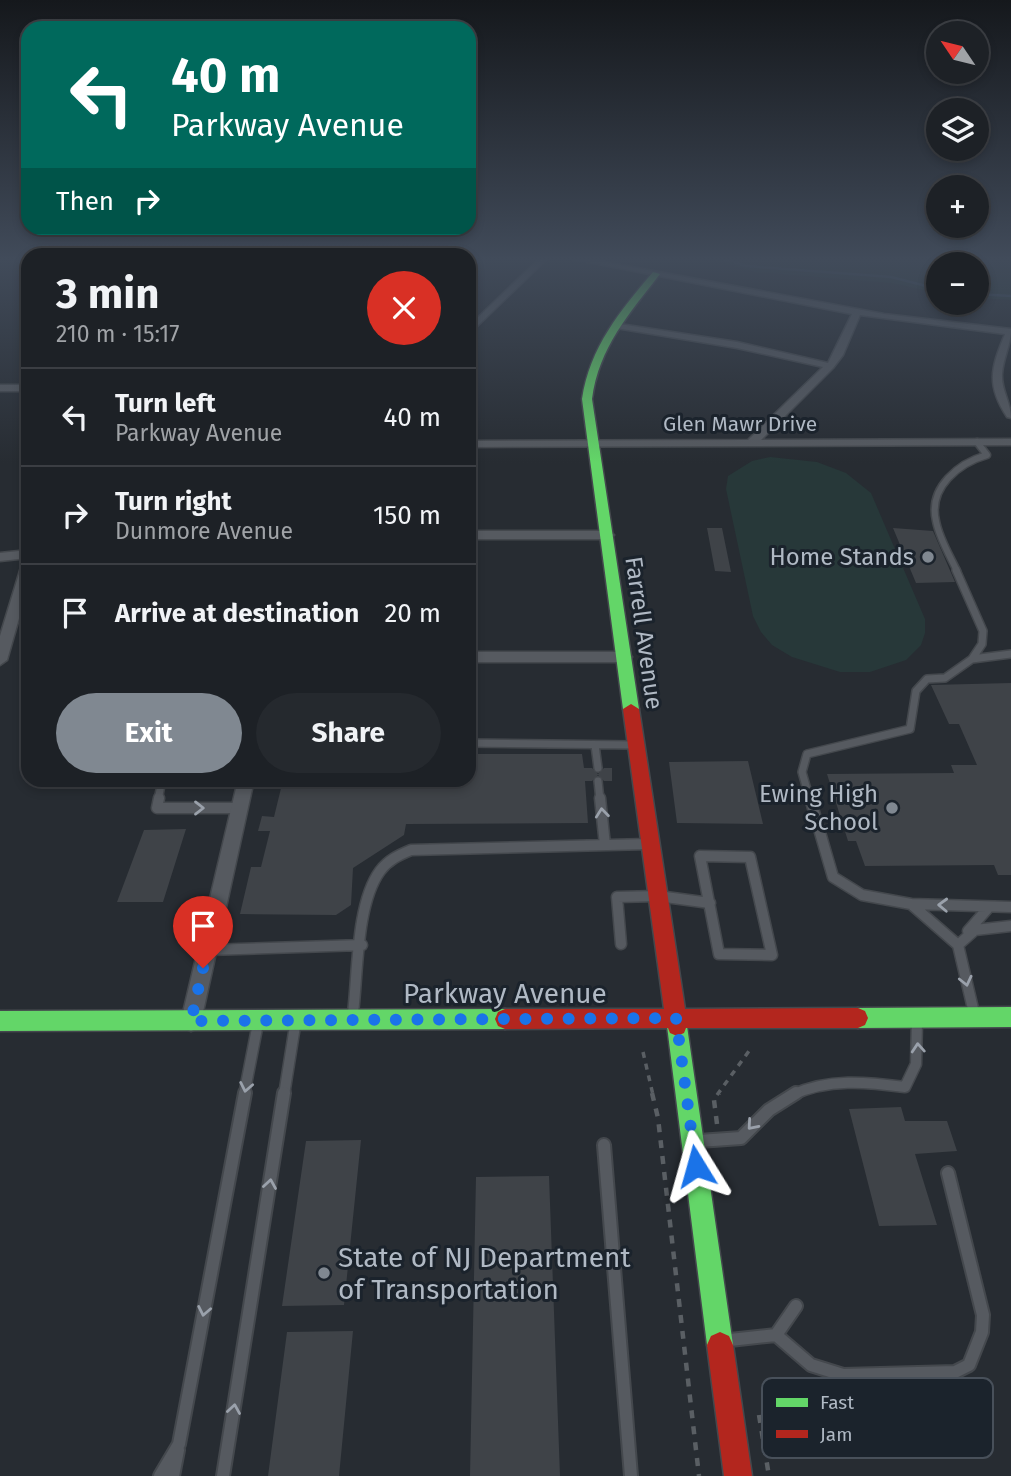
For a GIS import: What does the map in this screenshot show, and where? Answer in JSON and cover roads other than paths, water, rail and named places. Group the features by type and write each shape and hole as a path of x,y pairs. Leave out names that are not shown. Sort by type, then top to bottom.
{"street":[{"name":"Farrell Avenue","path":"615,326 602,342 589,373 587,399 676,1018 738,1476"},
{"path":"621,326 737,345 830,366"},
{"path":"751,443 830,366 851,326"},
{"path":"954,326 1010,332 995,376 1000,397 1011,415"},
{"path":"0,388 21,387"},
{"name":"Glen Mawr Drive","path":"476,444 1011,442"},
{"path":"476,535 608,535"},
{"path":"0,557 21,555"},
{"path":"0,660 21,588"},
{"path":"476,657 625,657"},
{"path":"191,1021 245,787"},
{"name":"Parkway Avenue","path":"0,1021 1011,1017"}],"lane":[{"path":"977,442 987,455 966,460 947,478 935,506 935,520 984,631 982,644 972,659 945,678 928,679 916,691 910,729 807,754 802,772 833,877 862,895 911,904 1011,907"},
{"path":"972,659 1011,654"},
{"path":"476,743 637,745"},
{"path":"595,745 598,768"},
{"path":"598,781 605,845"},
{"path":"161,787 157,808 241,808"},
{"path":"352,1021 367,900 379,873 396,857 411,850 651,844"},
{"path":"700,856 750,857 772,955 719,954 710,903 700,856"},
{"path":"621,944 617,897 658,896 710,903"},
{"path":"911,904 958,945 975,1017"},
{"path":"958,945 989,907"},
{"path":"968,931 984,926 1011,926"},
{"path":"208,950 362,945"},
{"path":"692,1140 719,1141 741,1138 777,1101 806,1088 838,1082 875,1082 905,1087 913,1077 919,1061 917,1017"},
{"path":"173,1476 259,1020"},
{"path":"223,1476 296,1021"},
{"path":"604,1145 631,1476"},
{"path":"720,1340 776,1335 811,1365 843,1375 955,1372 970,1365 982,1332 983,1315 948,1173"},
{"path":"776,1335 796,1306"},
{"path":"160,1476 179,1444"}],"place":[{"name":"Home Stands","path":"928,557"},
{"name":"Ewing High School","path":"892,808"},
{"name":"State of NJ Department of Transportation","path":"324,1273"}]}
